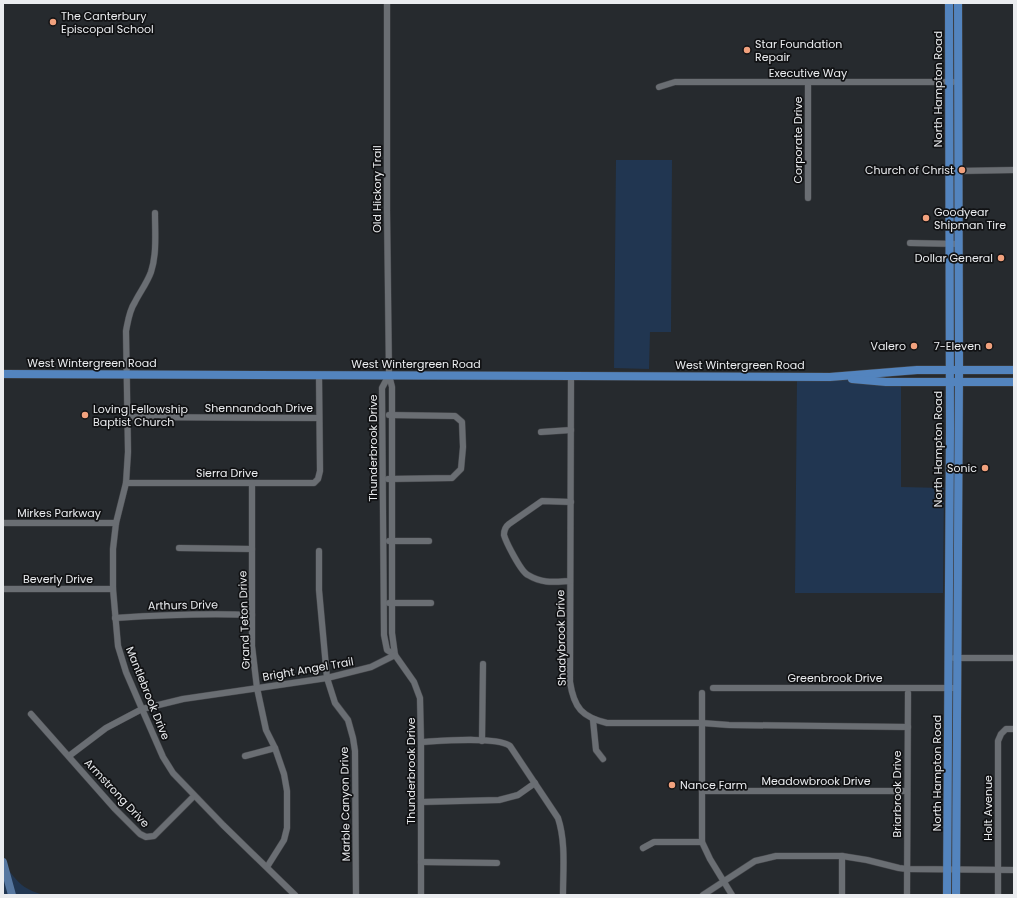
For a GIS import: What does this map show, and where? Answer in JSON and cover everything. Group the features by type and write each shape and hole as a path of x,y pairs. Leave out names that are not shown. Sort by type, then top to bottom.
{"main road":[{"name":"North Hampton Road","path":"949,3 948,689 952,869 956,895"},
{"name":"North Hampton Road","path":"947,895 952,869 957,688 958,3"},
{"name":"West Wintergreen Road","path":"830,377 916,370 1014,370"},
{"path":"848,378 912,376 916,370"},
{"name":"West Wintergreen Road","path":"3,374 830,377 886,382 1014,382"},
{"path":"949,490 958,490"}],"street":[{"name":"Old Hickory Trail","path":"387,3 389,375"},
{"name":"Executive Way","path":"659,86 675,82 958,83"},
{"name":"Corporate Drive","path":"808,83 808,198"},
{"path":"949,174 958,171 1014,170"},
{"name":"Mantlebrook Drive","path":"155,213 154,258 152,271 147,283 134,302 126,331 128,452 126,483 116,523 113,549 113,589 118,646 126,672 163,758 173,773 194,796 295,895"},
{"path":"910,243 958,244"},
{"path":"319,375 319,418"},
{"name":"Thunderbrook Drive","path":"389,375 392,387 392,633 395,655"},
{"name":"Thunderbrook Drive","path":"389,375 382,388 384,635 387,650 395,655 414,682 420,698 421,895"},
{"name":"Shadybrook Drive","path":"571,376 570,682 572,697 576,704 593,720"},
{"path":"382,479 452,478 461,469 462,448 462,422 455,416 383,415"},
{"name":"Shennandoah Drive","path":"127,417 319,418"},
{"name":"Sierra Drive","path":"126,483 314,483 318,479 320,471 319,418"},
{"path":"541,432 571,430"},
{"name":"Grand Teton Drive","path":"252,483 252,646 266,730 275,748 284,774 287,791 287,828 284,840 267,867"},
{"path":"570,581 544,582 526,575 504,533 505,527 542,501 571,502"},
{"name":"Mirkes Parkway","path":"3,523 116,523"},
{"path":"384,540 429,541"},
{"path":"179,548 252,549"},
{"name":"Marble Canyon Drive","path":"318,551 319,590 327,678 335,704 348,720 354,744 356,895"},
{"name":"Beverly Drive","path":"3,589 113,589"},
{"path":"384,601 392,604 431,603"},
{"name":"Arthurs Drive","path":"115,618 183,614 252,615"},
{"name":"Bright Angel Trail","path":"69,756 106,728 142,709 183,699 327,678 371,667 395,655"},
{"path":"948,658 1014,658"},
{"path":"482,741 484,664"},
{"name":"Greenbrook Drive","path":"713,688 957,688"},
{"path":"702,693 702,842 710,859 732,895"},
{"name":"Briarbrook Drive","path":"907,895 908,693"},
{"name":"Armstrong Drive","path":"31,714 115,809 140,834 146,837 154,836 194,796"},
{"path":"603,759 596,750 593,720 607,723 702,723 729,725 908,727"},
{"name":"Holt Avenue","path":"998,895 998,741 1001,734 1006,729 1013,729"},
{"path":"421,742 482,741 506,744 510,746 558,818 562,829 563,895"},
{"path":"245,756 275,748"},
{"path":"421,802 499,800 518,795 535,783"},
{"name":"Meadowbrook Drive","path":"702,791 907,791"},
{"path":"643,848 654,842 702,842"},
{"path":"704,895 755,861 776,856 842,856 907,869 1014,870"},
{"path":"842,856 842,895"},
{"path":"421,862 497,863"}],"shaded area":[{"path":"616,160 672,160 671,332 650,332 649,369 614,368"},
{"path":"797,379 859,379 859,384 901,384 901,487 944,488 943,593 795,593"},
{"path":"3,862 24,887 44,895 3,895"}],"waterway":[{"path":"3,862 12,895"}],"place":[{"name":"The Canterbury Episcopal School","path":"53,22"},
{"name":"Star Foundation Repair","path":"747,50"},
{"name":"Church of Christ","path":"962,170"},
{"name":"Goodyear Shipman Tire","path":"926,218"},
{"name":"Dollar General","path":"1001,258"},
{"name":"Valero","path":"914,346"},
{"name":"7-Eleven","path":"989,346"},
{"name":"Loving Fellowship Baptist Church","path":"85,415"},
{"name":"Sonic","path":"985,468"},
{"name":"Nance Farm","path":"672,785"}]}
